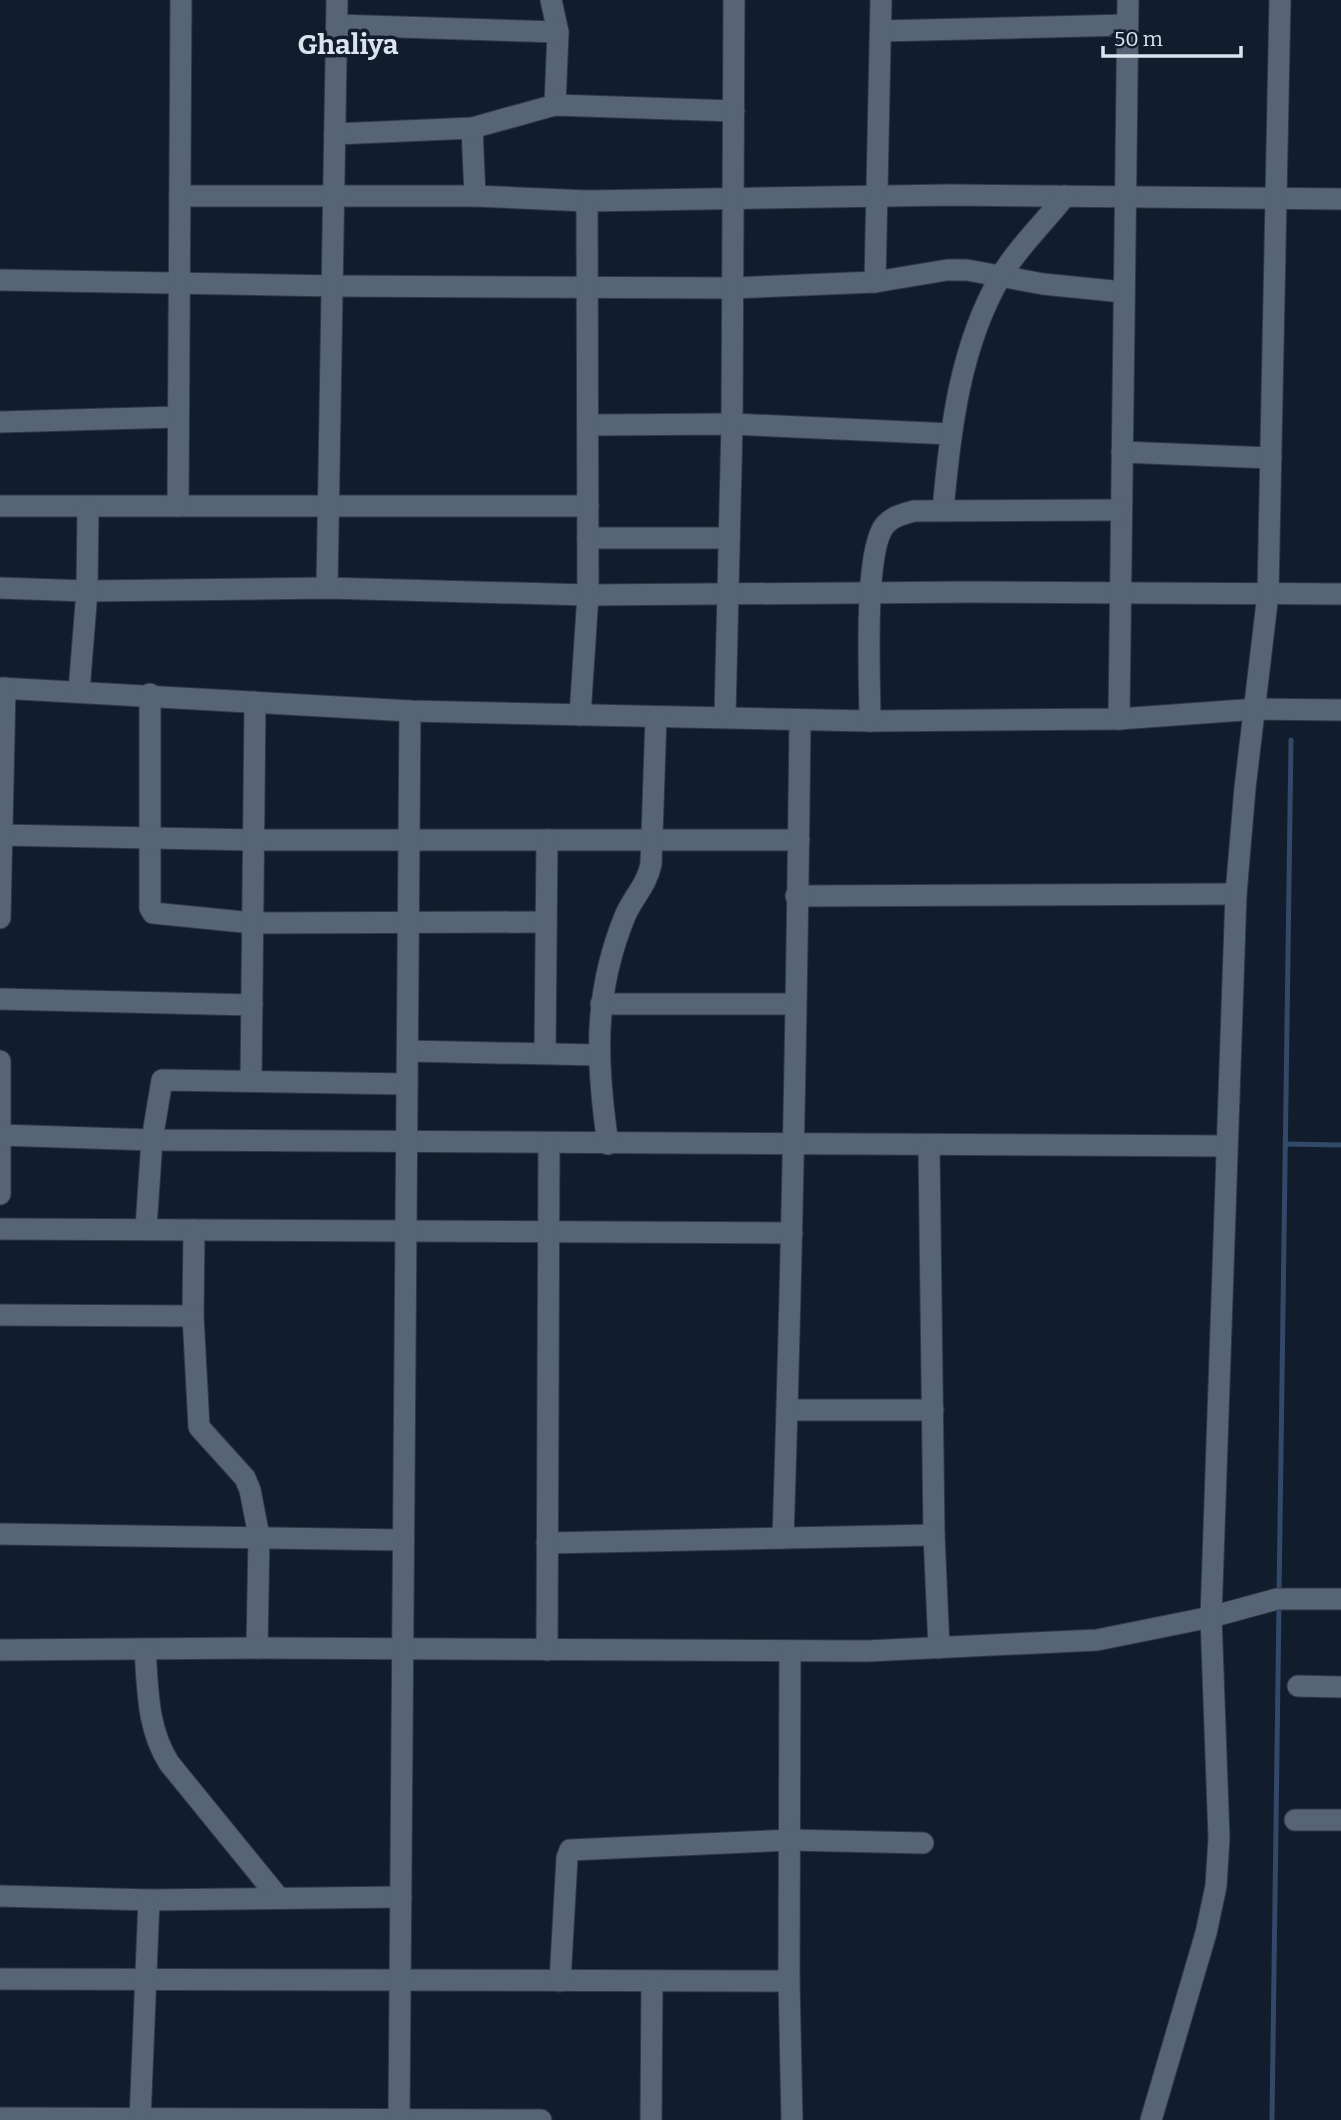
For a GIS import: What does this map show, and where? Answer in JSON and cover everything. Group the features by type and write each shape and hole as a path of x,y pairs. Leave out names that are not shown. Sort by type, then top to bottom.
{"street":[{"path":"178,506 181,0"},
{"path":"327,588 337,0"},
{"path":"551,0 558,32 555,105"},
{"path":"725,716 732,424 734,0"},
{"path":"874,282 881,0"},
{"path":"1119,719 1128,0"},
{"path":"1151,2120 1206,1933 1216,1886 1219,1838 1211,1617 1236,894 1245,788 1268,594 1280,0"},
{"path":"337,25 558,32"},
{"path":"881,31 1127,25"},
{"path":"335,134 472,128 555,105 734,111"},
{"path":"472,128 475,196"},
{"path":"180,196 475,196 587,201 876,196 1341,199"},
{"path":"943,510 951,434 969,350 1002,274 1065,196"},
{"path":"580,715 588,595 590,425 587,201"},
{"path":"0,280 333,286 732,288 874,282 947,270 1002,274 1043,284 1123,292"},
{"path":"0,422 177,417"},
{"path":"590,425 732,424 951,434"},
{"path":"1122,452 1271,458"},
{"path":"0,506 588,506"},
{"path":"79,691 87,591 88,508"},
{"path":"870,721 870,593 877,540 884,526 896,516 914,511 1120,510"},
{"path":"588,538 729,538"},
{"path":"0,588 87,591 327,588 588,595 1119,592 1341,594"},
{"path":"0,918 3,688 150,694 410,711 870,721 1119,719 1256,709 1341,710"},
{"path":"150,694 149,838 150,908 153,913 253,923 545,922"},
{"path":"251,1081 255,702"},
{"path":"399,2120 410,711"},
{"path":"608,1143 597,1055 601,1004 625,914 648,880 653,840 656,717"},
{"path":"783,1538 792,1233 800,719"},
{"path":"1,835 253,840 799,841"},
{"path":"545,1053 547,840"},
{"path":"796,895 1236,894"},
{"path":"0,999 252,1005"},
{"path":"601,1004 794,1004"},
{"path":"409,1051 597,1055"},
{"path":"0,1061 0,1194"},
{"path":"146,1228 152,1140 162,1080 407,1084"},
{"path":"1,1135 152,1140 1227,1146"},
{"path":"547,1650 549,1143"},
{"path":"929,1146 934,1535 939,1648"},
{"path":"0,1229 792,1233"},
{"path":"194,1230 192,1316 199,1427 245,1478 259,1536 257,1648"},
{"path":"0,1315 192,1316"},
{"path":"787,1410 933,1410"},
{"path":"0,1534 403,1540"},
{"path":"547,1543 934,1535"},
{"path":"0,1650 257,1648 790,1652 939,1648 1097,1640 1283,1599 1336,1595"},
{"path":"145,1650 151,1721 157,1743 169,1763 278,1897"},
{"path":"790,1652 789,1981 792,2120"},
{"path":"1298,1686 1341,1687"},
{"path":"1296,1821 1341,1820"},
{"path":"560,1981 567,1858 570,1850 791,1840 923,1843"},
{"path":"0,1896 149,1900 401,1897"},
{"path":"140,2120 149,1900"},
{"path":"0,1979 789,1981"},
{"path":"651,2120 652,1981"},
{"path":"0,2118 541,2120"}],"waterway":[{"path":"1279,1595 1291,740"},
{"path":"1285,1144 1341,1145"},
{"path":"1272,2120 1279,1604"}],"district":[{"name":"Ghaliya","path":"348,44"}]}
